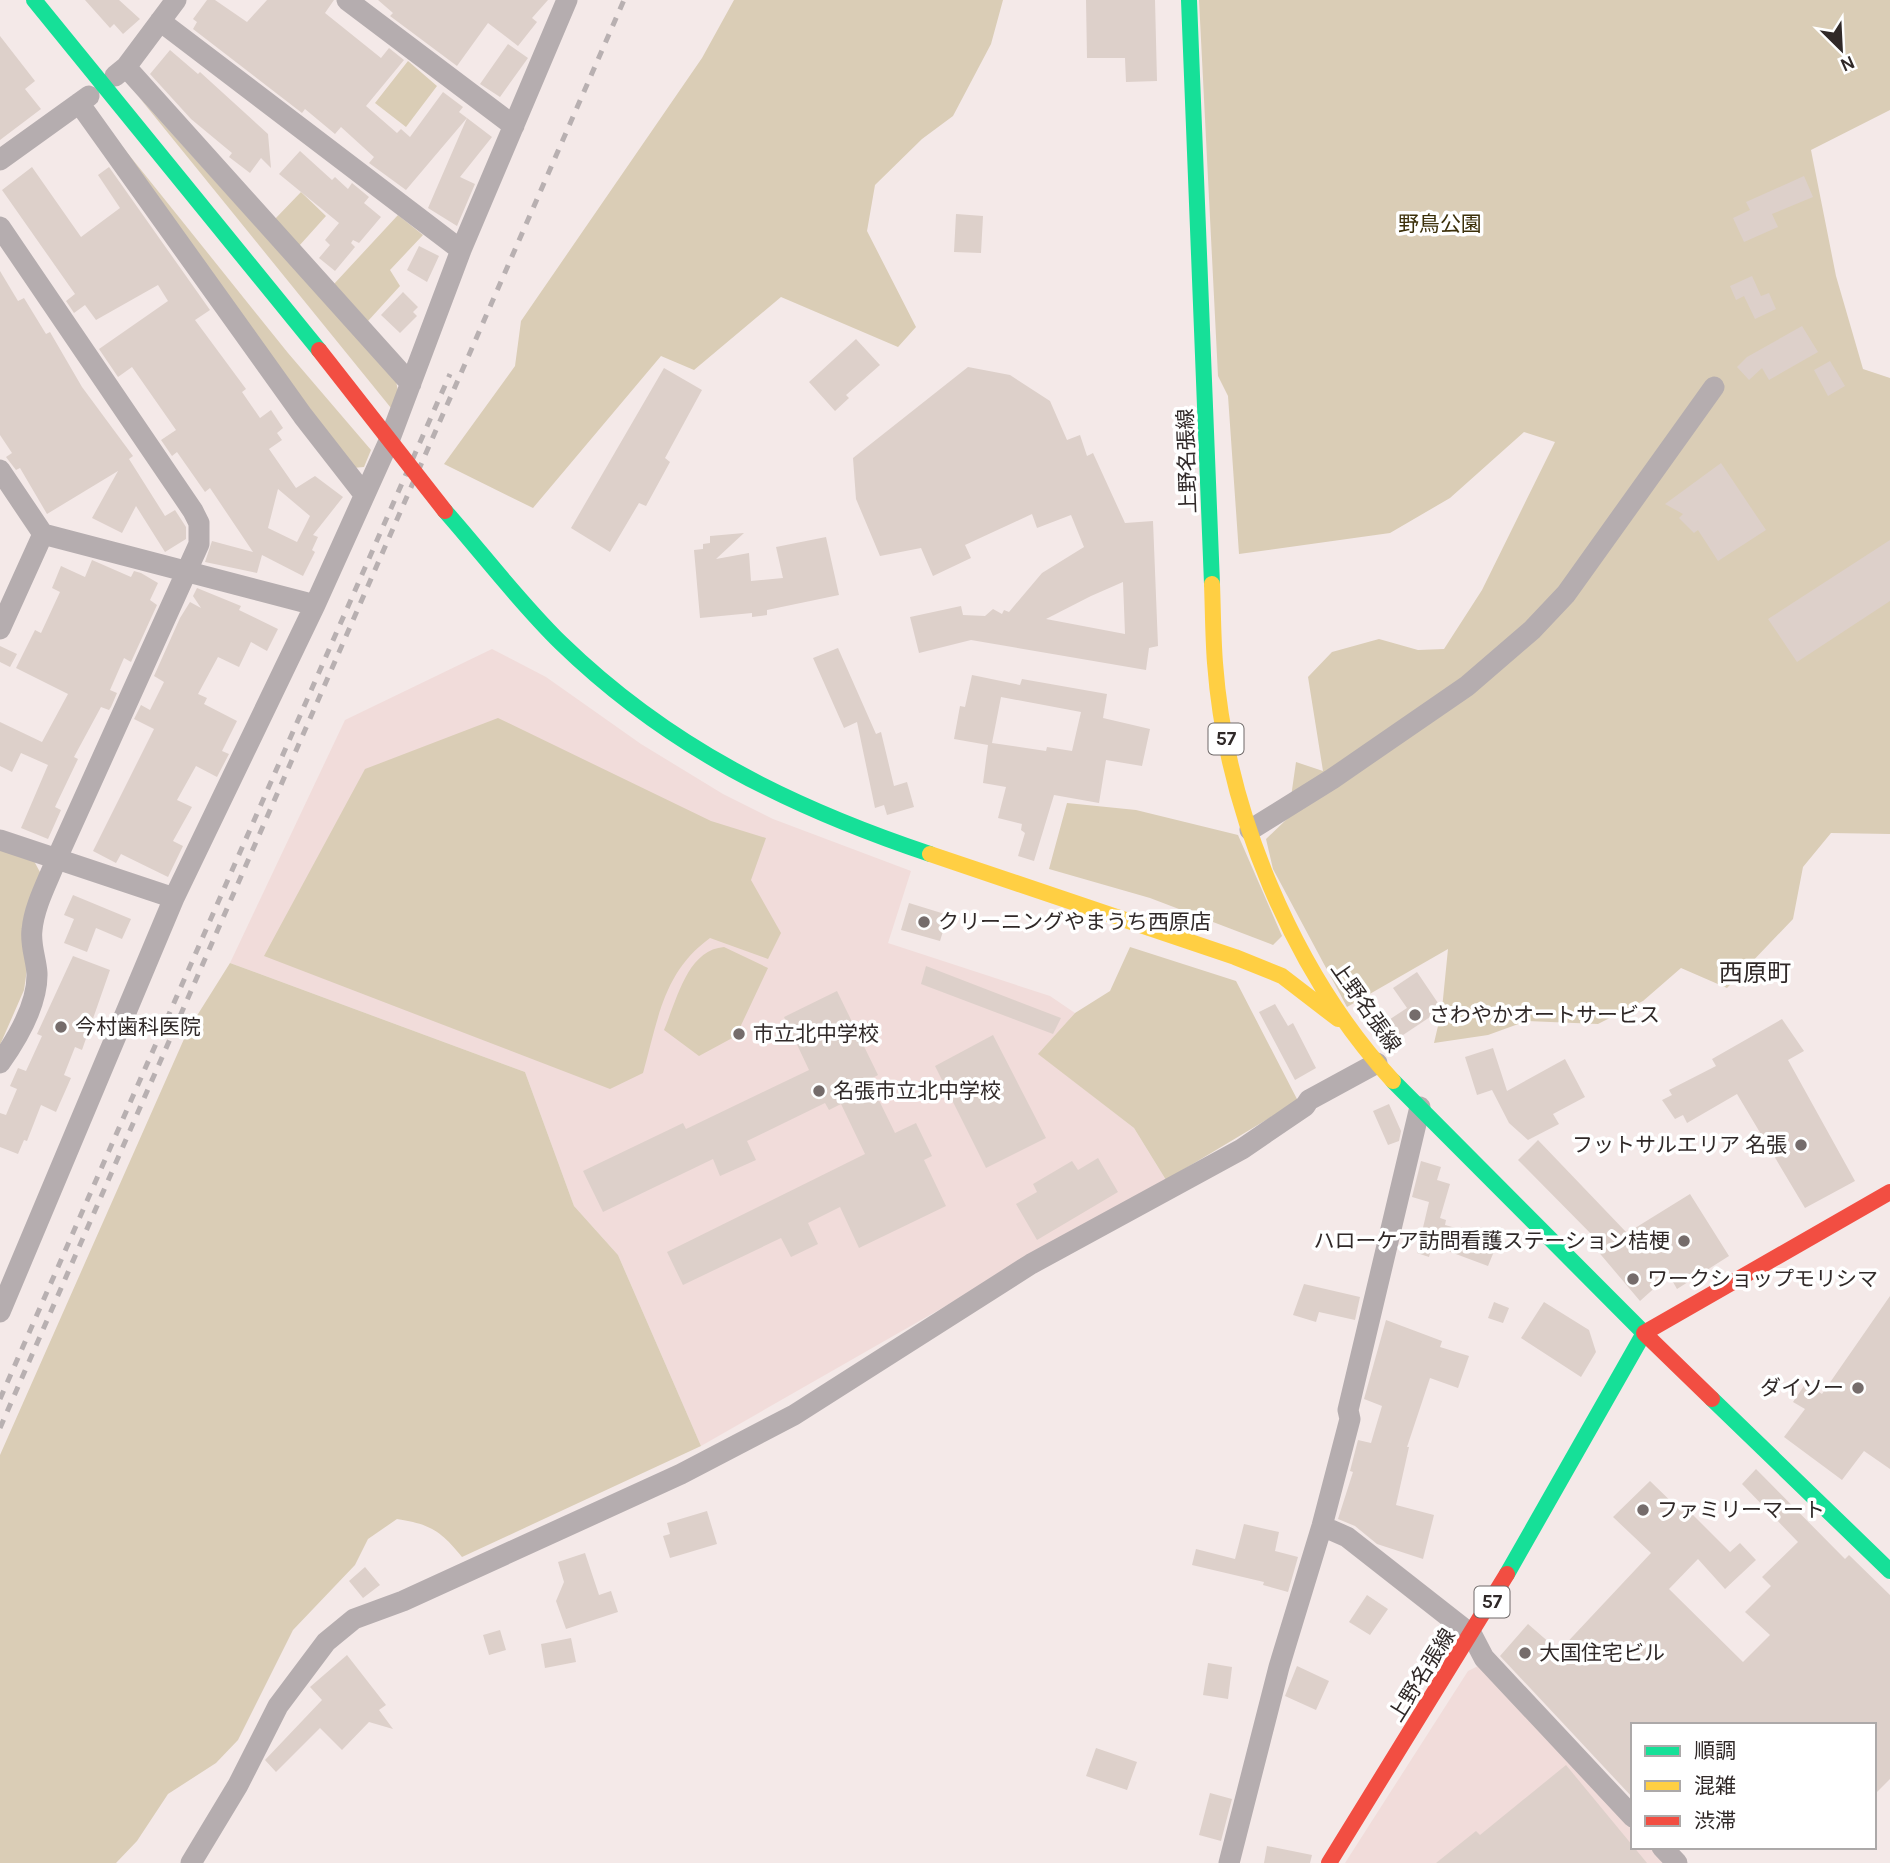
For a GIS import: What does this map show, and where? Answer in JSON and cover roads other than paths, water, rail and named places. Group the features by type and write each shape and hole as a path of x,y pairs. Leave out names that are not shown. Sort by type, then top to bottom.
{"street":[{"path":"33,0 319,350 445,511 559,642 635,707 730,771 805,808 896,843 1167,933 1282,976 1352,1030"},
{"path":"0,160 126,67 176,0"},
{"path":"347,0 514,126"},
{"name":"上野名張線","path":"1189,0 1215,665 1228,751 1250,830 1292,930 1352,1030 1377,1063 1587,1270 1644,1333 1472,1635 1329,1863"},
{"path":"0,1312 174,898 315,605 411,384 461,250 563,2"},
{"path":"160,21 461,250"},
{"path":"126,67 411,384"},
{"path":"79,103 303,416 363,493"},
{"path":"0,228 193,511 201,532 57,858 32,931 37,974 35,992 19,1033 0,1063"},
{"path":"1250,830 1332,779 1467,686 1532,630 1566,594 1714,387"},
{"path":"1,474 43,534 315,605"},
{"path":"0,629 43,534"},
{"path":"0,840 174,898"},
{"path":"191,1863 238,1785 278,1706 326,1642 354,1619 404,1601 681,1474 794,1415 1031,1264 1242,1149 1310,1100 1377,1063"},
{"path":"1229,1863 1279,1667 1322,1526 1350,1419 1348,1410 1420,1107"},
{"path":"1890,1192 1644,1333 1890,1571"},
{"path":"1322,1526 1348,1537 1472,1635 1484,1658 1631,1815"},
{"path":"1664,1849 1677,1863"}],"railway":[{"path":"0,1428 624,0"},
{"path":"0,1399 450,374"}],"place":[{"name":"クリーニングやまうち西原店","path":"924,922"},
{"name":"さわやかオートサービス","path":"1415,1015"},
{"name":"今村歯科医院","path":"61,1027"},
{"name":"市立北中学校","path":"739,1034"},
{"name":"名張市立北中学校","path":"819,1091"},
{"name":"フットサルエリア 名張","path":"1801,1145"},
{"name":"ハローケア訪問看護ステーション桔梗","path":"1684,1241"},
{"name":"ワークショップモリシマ","path":"1633,1279"},
{"name":"ダイソー","path":"1858,1388"},
{"name":"ファミリーマート","path":"1643,1510"},
{"name":"大国住宅ビル","path":"1525,1653"}],"district":[{"name":"西原町","path":"1755,973"}],"park label":[{"name":"野鳥公園","path":"1440,224"}]}
